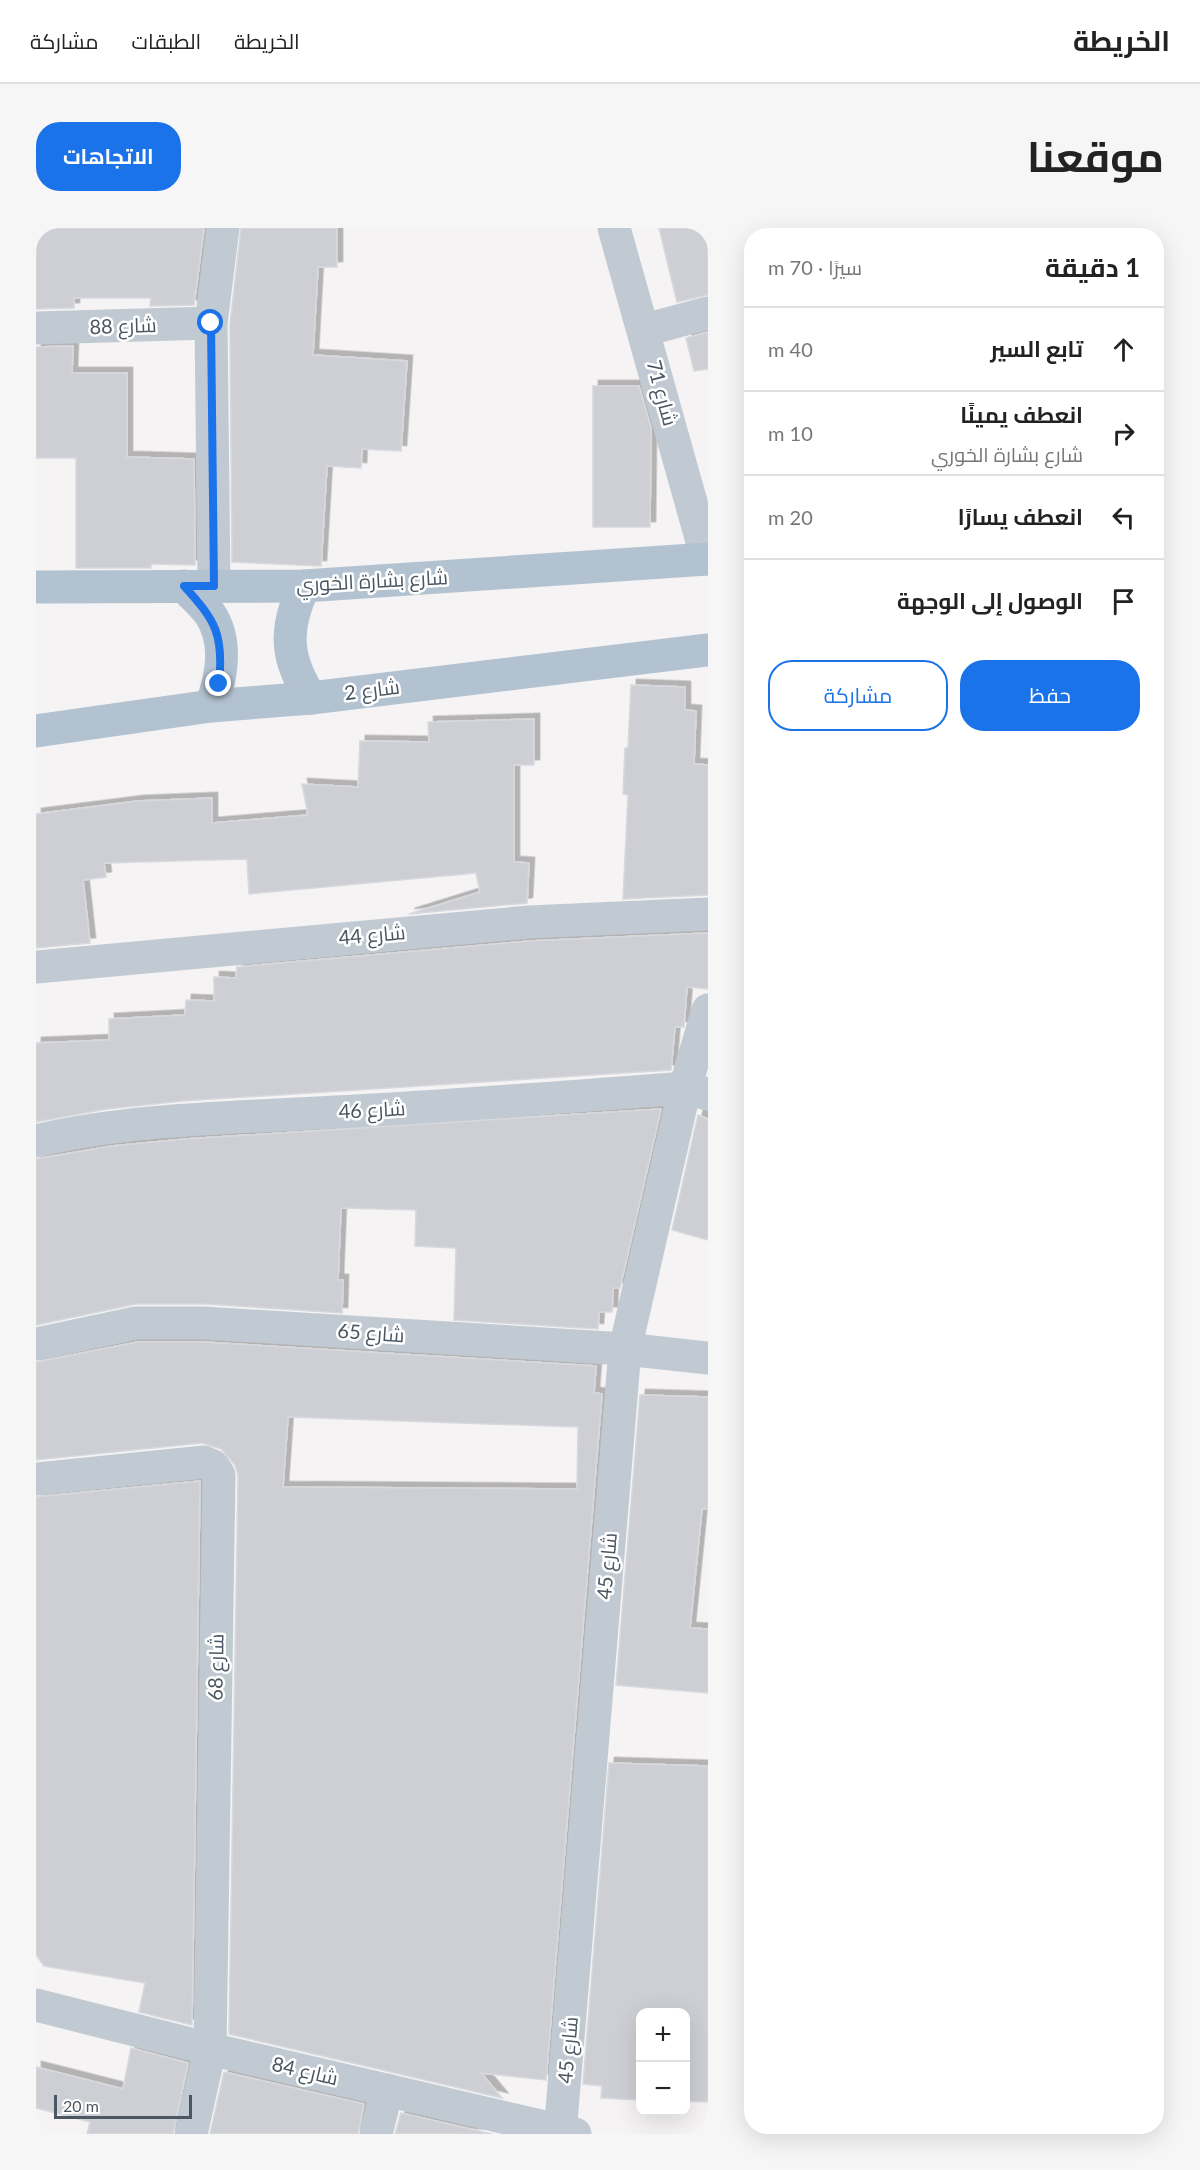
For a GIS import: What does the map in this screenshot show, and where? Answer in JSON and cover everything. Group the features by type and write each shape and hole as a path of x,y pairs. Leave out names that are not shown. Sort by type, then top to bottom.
{"main road":[{"name":"شارع بشارة الخوري","path":"36,587 304,586 708,559"},
{"path":"199,586 219,637 222,660 219,684 211,706"},
{"path":"304,586 294,608 289,632 291,655 298,678 311,698"},
{"name":"شارع 2","path":"36,731 211,706 311,698 708,650"}],"street":[{"path":"199,586 211,323 222,228"},
{"name":"شارع 71","path":"614,228 645,330 708,559"},
{"path":"645,330 708,313"},
{"name":"شارع 88","path":"36,328 211,323"},
{"name":"شارع 44","path":"36,967 518,923 708,914"},
{"name":"شارع 45","path":"565,2133 625,1349 697,1091 708,1010"},
{"name":"شارع 46","path":"36,1141 65,1134 159,1122 697,1091"},
{"name":"شارع 65","path":"36,1344 136,1323 204,1323 625,1349 708,1358"},
{"name":"شارع 68","path":"36,1479 204,1462 213,1466 219,1475 210,2049 190,2134"},
{"name":"شارع 84","path":"36,2005 210,2049 565,2133"},
{"path":"376,2134 387,2090"}],"building":[{"path":"36,228 204,228 194,305 150,306 151,298 74,298 74,308 36,309"},
{"path":"241,228 337,228 337,267 318,267 313,355 407,361 401,451 362,449 361,468 327,466 321,566 232,562 230,324"},
{"path":"659,228 708,228 708,295 677,302"},
{"path":"708,332 708,369 694,371 686,338"},
{"path":"73,346 72,373 127,373 127,457 194,459 195,565 151,564 151,568 76,568 76,458 36,458 36,347"},
{"path":"593,386 639,386 651,428 650,527 593,527"},
{"path":"631,685 685,687 685,710 696,711 694,764 708,765 708,895 623,899 628,795 623,794"},
{"path":"534,719 534,765 514,765 514,862 529,863 527,903 409,914 480,892 476,873 249,894 247,859 104,863 106,877 83,880 90,943 36,948 36,814 138,801 212,798 212,823 308,815 302,784 358,787 360,741 429,742 428,722"},
{"path":"708,933 708,989 687,987 684,1027 675,1027 671,1070 183,1101 107,1109 36,1122 36,1043 109,1040 109,1019 185,1015 186,1000 214,1001 214,977 236,978 237,967 530,941"},
{"path":"661,1109 620,1288 613,1288 612,1312 599,1312 598,1329 454,1320 456,1248 415,1246 416,1210 341,1208 338,1280 343,1280 342,1313 205,1304 136,1304 36,1325 36,1159 112,1146 186,1139"},
{"path":"698,1115 708,1119 708,1240 672,1230"},
{"path":"138,1342 203,1342 596,1366 594,1393 602,1394 546,2080 481,2073 502,2098 229,2034 238,1475 235,1465 221,1449 202,1443 36,1460 36,1362","holes":["288,1417 578,1427 577,1489 283,1487"]},
{"path":"640,1395 708,1397 708,1509 702,1509 690,1628 708,1629 708,1693 616,1685"},
{"path":"200,1481 192,2025 139,2012 145,1983 44,1966 36,1955 36,1497"},
{"path":"609,1763 708,1766 708,2102 690,2101 690,2008 636,2008 636,2100 601,2098 602,2086 583,2084"},
{"path":"131,2048 188,2063 173,2134 87,2134 90,2122 36,2108 36,2067 123,2089"},
{"path":"224,2072 364,2104 358,2134 210,2134"},
{"path":"401,2113 492,2134 395,2134"}],"route":[{"path":"211,323 214,586 184,586 210,615 219,637 222,660 219,684"}]}
